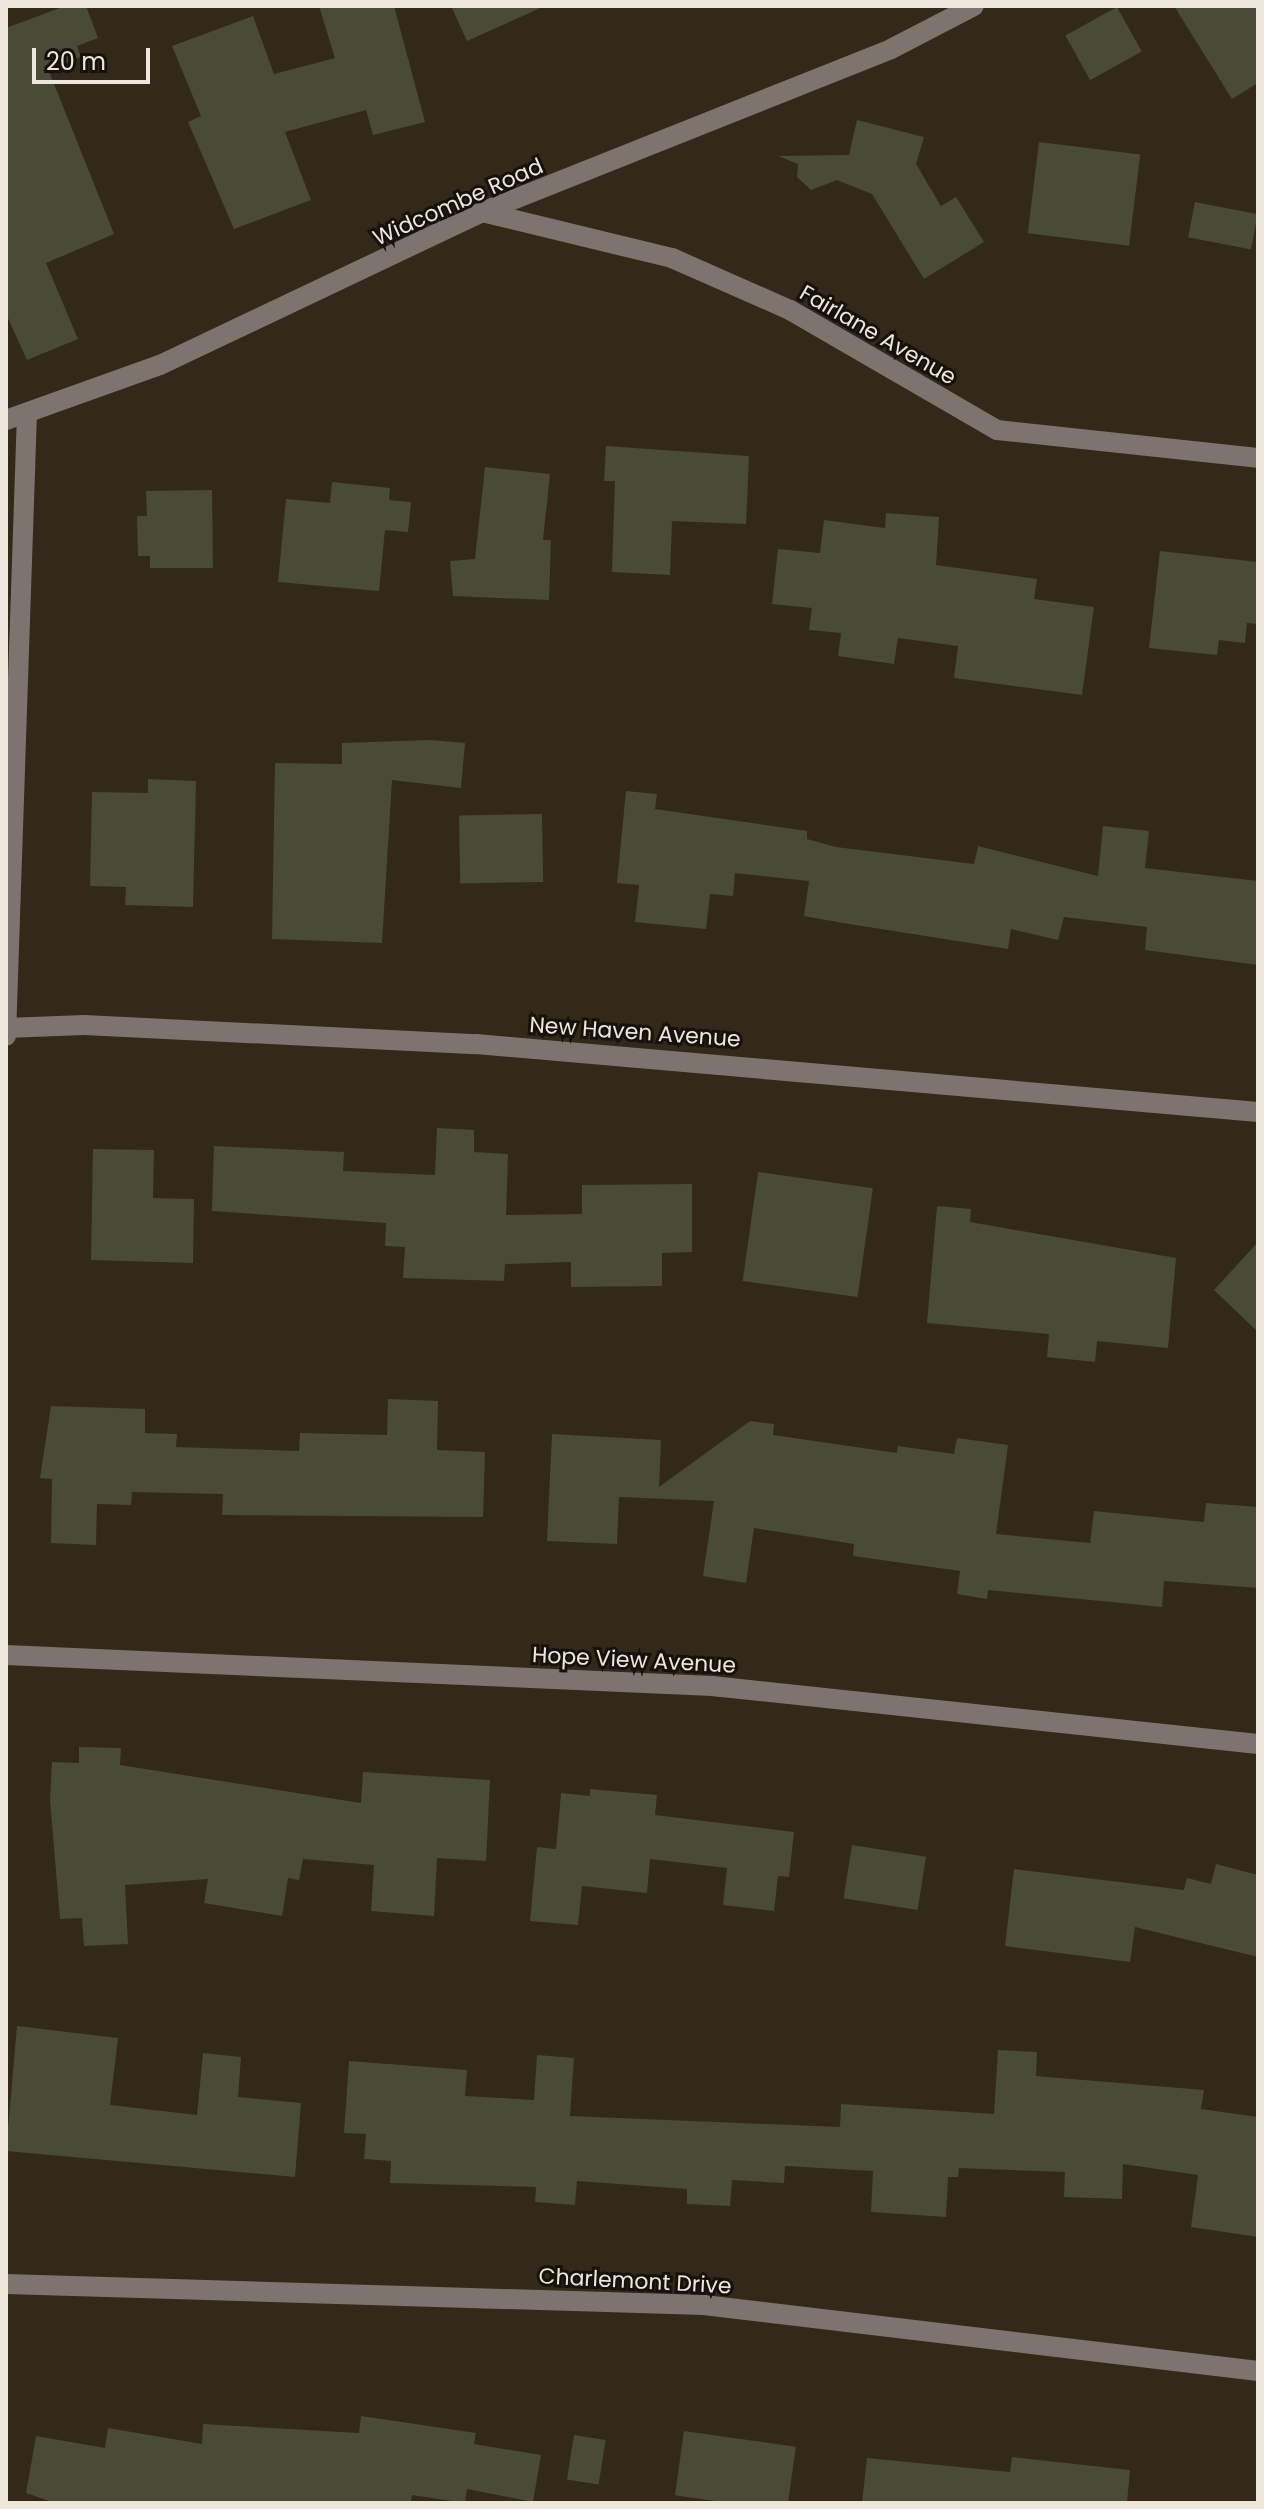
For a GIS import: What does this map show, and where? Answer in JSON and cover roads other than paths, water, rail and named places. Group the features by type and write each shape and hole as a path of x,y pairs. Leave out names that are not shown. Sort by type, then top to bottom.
{"street":[{"name":"Widcombe Road","path":"6,420 295,306 482,212 878,55 974,6"},
{"name":"Fairlane Avenue","path":"482,212 672,258 790,310 997,430 1258,458"},
{"path":"6,1036 27,414"},
{"name":"New Haven Avenue","path":"6,1028 84,1025 476,1044 1258,1112"},
{"name":"Hope View Avenue","path":"6,1655 712,1686 1258,1744"},
{"name":"Charlemont Drive","path":"6,2284 704,2305 1258,2371"}]}
